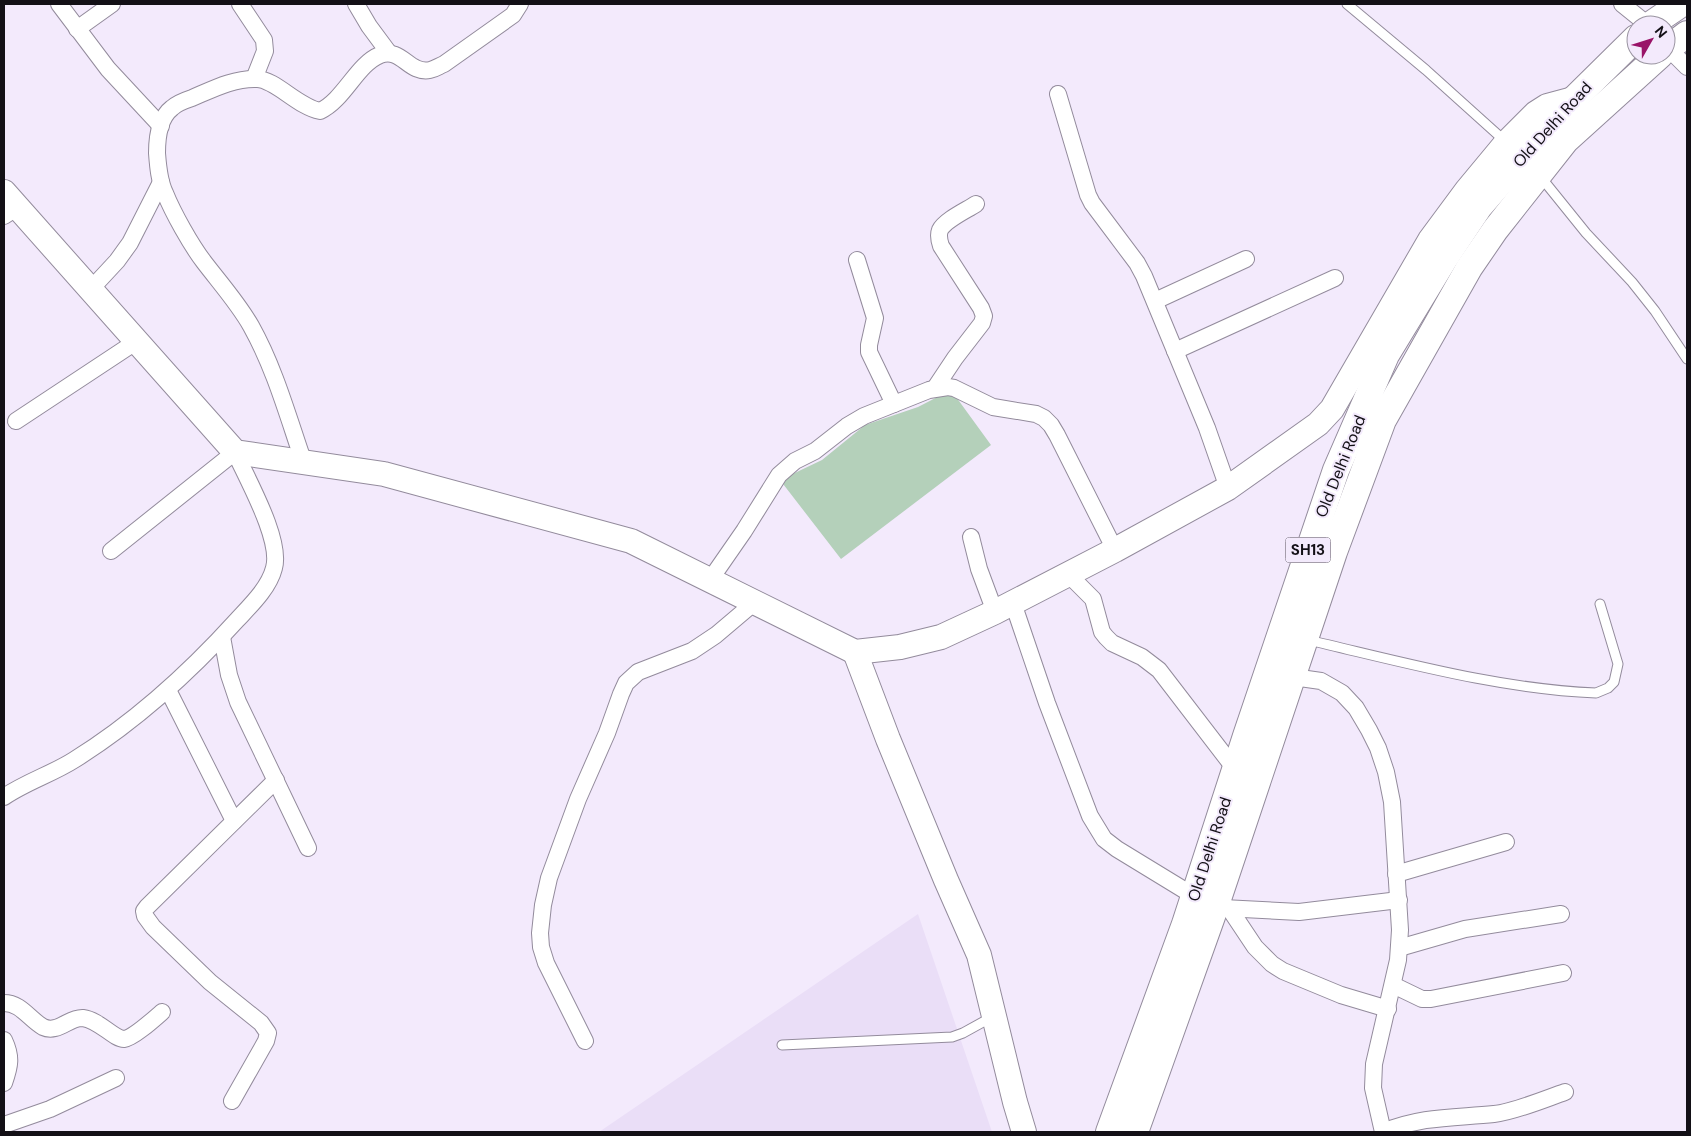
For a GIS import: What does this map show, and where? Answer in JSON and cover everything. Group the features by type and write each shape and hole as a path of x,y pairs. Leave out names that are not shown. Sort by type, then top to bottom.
{"main road":[{"path":"1664,15 1681,4"},
{"name":"Old Delhi Road","path":"1109,1132 1213,904 1235,769 1336,470 1386,355 1444,258 1479,207 1529,147 1573,99 1626,48"},
{"name":"Old Delhi Road","path":"1135,1132 1334,552 1383,420 1469,268 1495,230 1566,140 1650,65"},
{"path":"8,205 91,289 235,452 384,474 631,541 855,652 900,647 941,637 1004,607 1115,550 1228,488 1318,424 1332,409 1430,240 1467,190 1506,143 1541,109 1573,99"},
{"path":"855,652 902,774 979,955 1024,1132"}],"street":[{"path":"59,4 108,69 160,126"},
{"path":"77,28 112,4"},
{"path":"240,4 264,40 266,51 254,79"},
{"path":"356,4 388,52"},
{"path":"304,463 266,356 244,315 192,244 164,193 158,170 157,138 160,126 172,107 231,82 243,79 260,78 301,104 320,111 331,104 367,65 378,56 388,52 396,54 412,67 420,70 434,69 444,64 513,15 520,4"},
{"path":"1622,4 1636,15"},
{"path":"1676,54 1687,67"},
{"path":"1058,94 1088,195 1137,263 1155,301 1207,428 1228,488"},
{"path":"91,289 130,243 161,182"},
{"path":"935,388 982,323 984,316 981,308 941,246 939,237 944,225 976,204"},
{"path":"1155,301 1246,259"},
{"path":"857,260 875,318 868,345 869,352 894,404"},
{"path":"1175,351 1335,278"},
{"path":"16,421 137,341"},
{"path":"710,580 744,531 779,474 864,416 935,388 954,388 993,407 1036,414 1044,418 1057,435 1115,550"},
{"path":"4,797 72,761 113,734 168,690 222,637 250,606 269,581 275,562 273,539 235,452 111,551"},
{"path":"971,537 979,569 1004,607 1050,711 1090,816 1104,839 1117,849 1213,904 1272,964 1283,971 1341,995 1388,1009"},
{"path":"1068,574 1093,599 1102,632 1106,638 1112,643 1142,657 1158,670 1235,769"},
{"path":"585,1041 546,963 541,947 540,933 543,905 549,878 578,799 607,733 621,694 632,676 692,651 716,635 755,602"},
{"path":"222,637 233,688 308,848"},
{"path":"1293,676 1321,681 1342,693 1356,708 1378,748 1386,772 1392,802 1399,900 1398,948 1393,985 1374,1064 1373,1088 1383,1132 1395,1127 1433,1118 1495,1114 1565,1092"},
{"path":"168,690 234,821"},
{"path":"232,1101 266,1041 268,1033 265,1027 210,982 153,928 144,911 276,780"},
{"path":"1396,874 1506,842"},
{"path":"1213,904 1299,912 1399,900"},
{"path":"1398,948 1465,929 1561,914"},
{"path":"1393,985 1422,999 1431,999 1562,973"},
{"path":"4,1004 10,1003 47,1028 56,1028 78,1018 84,1018 100,1025 122,1039 127,1039 133,1035 162,1012"},
{"path":"4,1040 9,1052 8,1069 4,1083"},
{"path":"4,1125 50,1109 116,1078"}],"lane":[{"path":"1347,4 1426,70 1506,143"},
{"path":"1538,174 1586,233 1632,282 1655,311 1687,359"},
{"path":"1305,640 1416,666 1497,681 1596,693 1608,688 1614,682 1618,664 1600,604"},
{"path":"782,1045 952,1037 963,1033 994,1015"}],"shaded area":[{"path":"918,914 992,1132 599,1132"}],"green space":[{"path":"951,390 991,445 841,559 780,480 822,460 865,425 918,407"}]}
